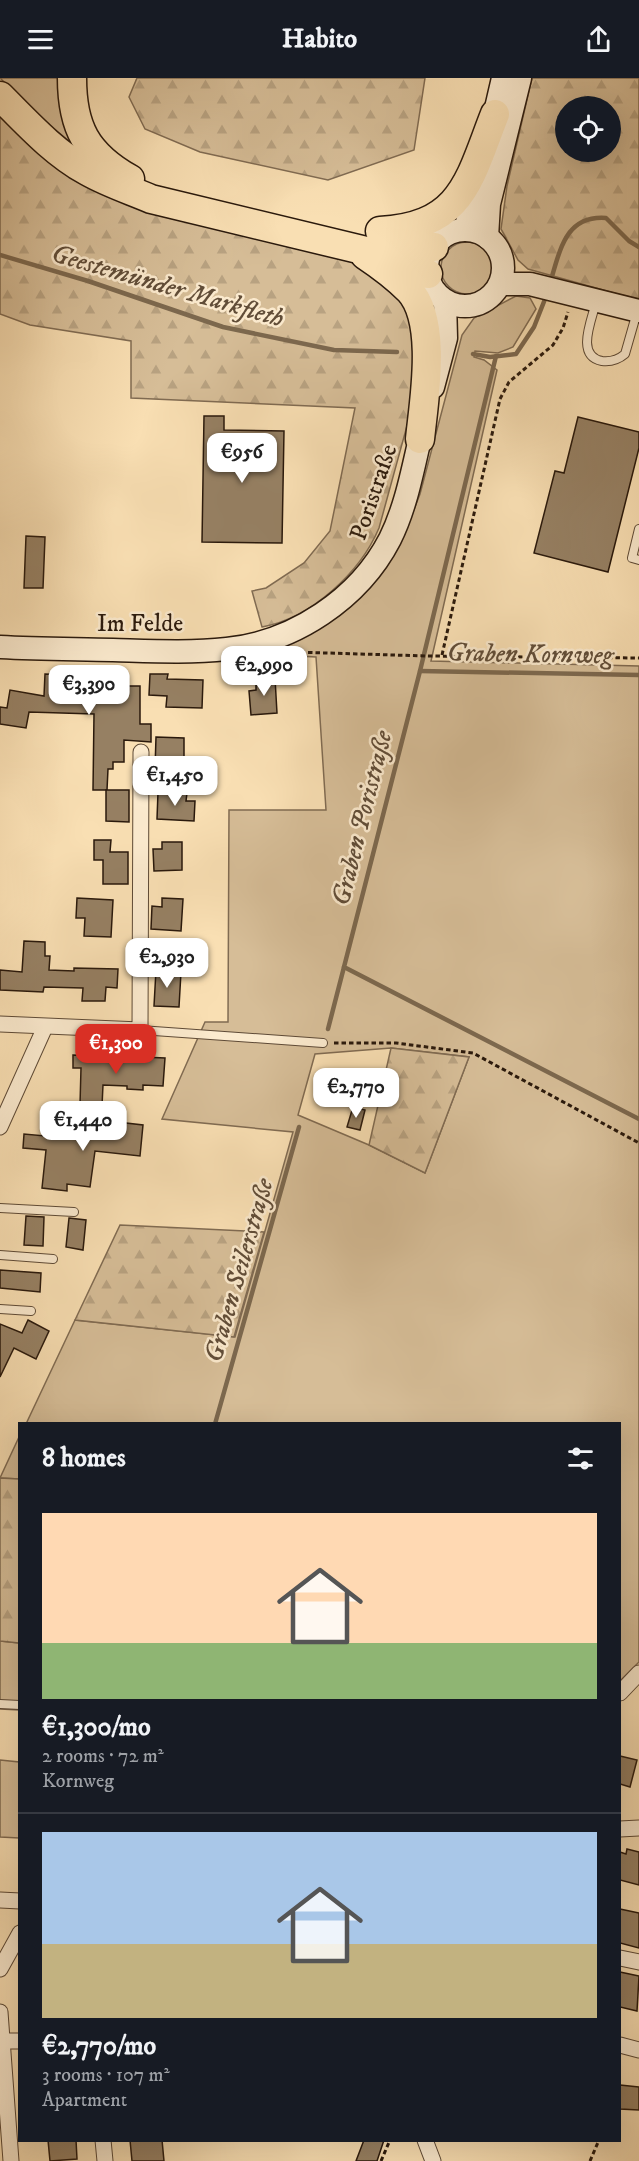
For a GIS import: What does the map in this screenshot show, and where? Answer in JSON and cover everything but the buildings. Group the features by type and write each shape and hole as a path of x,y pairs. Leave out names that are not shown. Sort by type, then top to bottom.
{"highway":[{"path":"72,78 72,104 78,125 88,144 116,171 157,191 345,240 410,291 422,315 427,344 420,439"},
{"path":"0,96 61,153 86,171 151,199 345,240 399,244 431,261"},
{"path":"345,240 419,226 436,218 456,200 467,183 495,114"}],"main road":[{"path":"465,230 503,78"},
{"path":"487,237 489,204 520,78"},
{"path":"465,230 487,237 499,251 502,277 494,293 486,300 455,304 431,285 431,261 442,238 453,232 465,230"},
{"path":"502,277 638,311"},
{"name":"Poristraße","path":"228,649 258,642 320,616 362,580 376,562 390,538 407,492 455,304"},
{"name":"Im Felde","path":"0,647 159,651 228,649"}],"street":[{"path":"0,1024 45,1028 140,1030 141,752"},
{"path":"0,1127 45,1028"},
{"path":"621,1692 639,1673"},
{"path":"621,1829 639,1828"},
{"path":"0,1900 18,1901"},
{"path":"0,1969 18,1937"},
{"path":"621,1958 639,1962"},
{"path":"0,2012 11,2161"},
{"path":"1,2041 18,2041"},
{"path":"621,2045 639,2050"},
{"path":"103,2142 105,2161"},
{"path":"426,2142 433,2161"}],"lane":[{"path":"597,301 585,345 589,353 597,360 607,362 620,359 625,354 638,311"},
{"path":"639,529 632,558 639,560"},
{"path":"140,1030 323,1043"},
{"path":"0,1208 74,1212"},
{"path":"0,1255 53,1259"},
{"path":"0,1309 31,1311"},
{"path":"0,1704 18,1705"}],"path":[{"path":"442,656 500,399 509,381 553,345 563,328 570,294"},
{"path":"287,651 442,656 639,658"},
{"path":"323,1043 396,1043 473,1053 639,1143"},
{"path":"381,2161 389,2142"},
{"path":"590,2161 598,2142"}],"green space":[{"path":"0,78 60,78 73,146 56,133"},
{"path":"137,78 425,78 414,150 328,180 200,152 145,129 129,97"},
{"path":"532,78 639,78 639,300 528,269 518,260 501,229 507,186"},
{"path":"0,113 50,162 348,260 392,285 414,320 413,404 379,528 371,545 347,577 316,604 280,622 262,627 252,591 266,588 304,563 330,531 355,408 131,398 131,341 30,325 0,314"},
{"path":"462,242 472,242 486,249 493,268 486,287 472,294 462,294 452,290 445,283 441,273 441,263 445,253 452,246"},
{"path":"516,296 530,298 536,309 513,347 498,353 475,351 474,357 484,360 497,370 431,661 639,666 639,1662 621,1680 621,1422 27,1422 75,1320 235,1337 293,1132 162,1119 205,1022 228,1022 229,810 326,810 316,657 260,654 322,627 350,607 402,540 420,494 462,335 474,318","holes":["391,1048 469,1057 425,1173 369,1145 298,1115 315,1054"]},
{"path":"391,1048 469,1057 425,1173 369,1145"},
{"path":"120,1225 264,1232 234,1337 75,1320"},
{"path":"18,1439 18,1479 0,1478"},
{"path":"0,1478 18,1479 18,1643 0,1641"},
{"path":"0,1641 18,1643 18,1710 0,1709"},
{"path":"0,1760 18,1762 18,1838 0,1837"}],"waterway":[{"name":"Geestemünder Markfleth","path":"550,283 566,237 581,222 606,218 629,241 639,247"},
{"name":"Geestemünder Markfleth","path":"0,255 88,281 223,327 334,350 397,352"},
{"name":"Geestemünder Markfleth","path":"473,354 490,357 516,354 534,327 547,294"},
{"name":"Graben Poristraße","path":"496,356 420,671 344,967 639,1119"},
{"name":"Graben Kornweg","path":"420,671 639,675"},
{"name":"Graben Seilerstraße","path":"328,1029 344,967"},
{"name":"Graben Seilerstraße","path":"216,1422 299,1127"}]}
